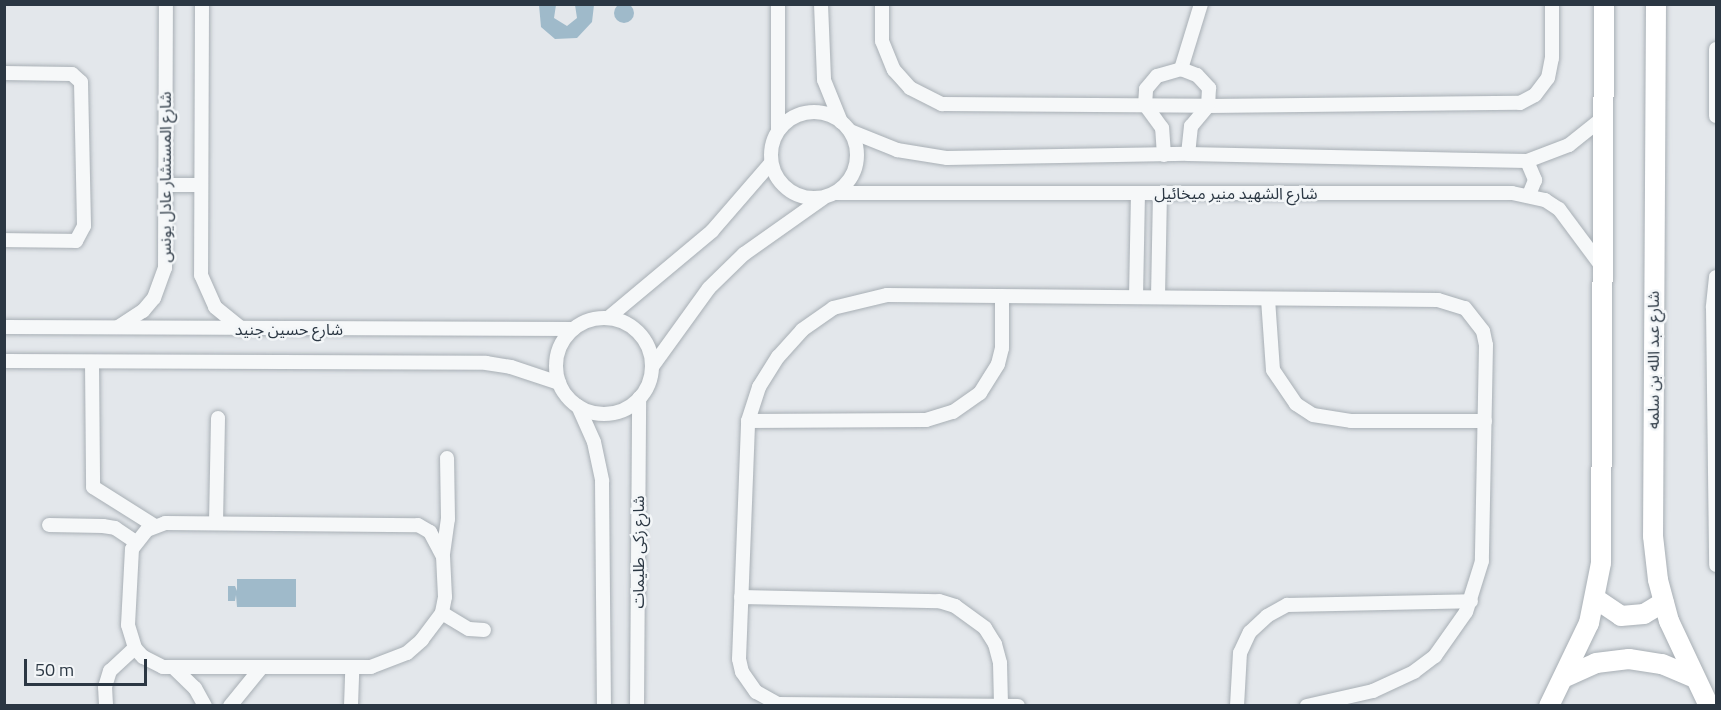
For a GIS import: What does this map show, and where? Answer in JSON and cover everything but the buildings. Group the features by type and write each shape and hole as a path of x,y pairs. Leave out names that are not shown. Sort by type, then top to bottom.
{"main road":[{"path":"1549,705 1565,677 1596,599 1603,531 1604,4"},
{"name":"شارع عبد الله بن سلمه","path":"1656,4 1652,512 1655,559 1664,602 1693,677 1709,705"},
{"path":"1596,599 1621,616 1644,614 1664,602"},
{"path":"1565,677 1596,663 1629,659 1662,664 1693,677"}],"street":[{"name":"شارع المستشار عادل يونس","path":"116,328 143,311 161,284 165,268 166,4"},
{"path":"202,4 201,266 206,291 215,307 242,328"},
{"path":"778,4 778,130 770,152 771,163 781,184 790,192 801,197 830,195"},
{"path":"578,406 605,413 624,409 639,398 652,368 709,288 752,248 830,195 852,176 857,153 824,80 821,4"},
{"path":"882,4 882,41 889,61 910,88 931,100 954,105 1208,106 1520,103 1535,94 1548,78 1552,58 1552,4"},
{"path":"1181,69 1201,4"},
{"path":"1716,50 1716,116"},
{"path":"1164,155 1162,128 1145,105 1146,89 1150,82 1164,72 1181,69 1204,81 1209,88 1208,106 1191,126 1188,154"},
{"path":"4,74 72,74 81,82 84,226 76,241 4,240"},
{"path":"778,130 792,118 808,112 826,114 897,150 947,158 1188,154 1527,161 1569,145 1604,117"},
{"path":"1527,161 1535,180 1529,195"},
{"path":"608,318 704,239 771,163"},
{"path":"166,185 201,185"},
{"path":"1136,297 1138,193"},
{"path":"1158,297 1160,193"},
{"name":"شارع الشهيد منير ميخائيل","path":"830,195 1160,193 1529,195 1559,209 1572,220 1603,268"},
{"path":"1716,277 1713,308 1716,565"},
{"path":"1018,705 790,705 766,699 752,687 742,672 741,597 748,421 759,387 778,357 802,330 833,308 887,295 1438,300 1465,308 1483,331 1486,345 1482,561 1471,601 1452,636 1414,672 1373,691 1307,705"},
{"path":"748,421 912,421 953,412 980,393 998,364 1002,348 1002,296"},
{"path":"1268,298 1273,370 1296,404 1313,415 1352,421 1485,421"},
{"path":"604,705 602,481 594,442 578,406 560,383 560,348 573,329 590,321 608,318 628,324 643,338 652,368"},
{"name":"شارع حسين جنيد","path":"4,327 573,329"},
{"path":"4,375 11,361"},
{"name":"شارع حسين جنيد","path":"11,361 486,363 560,383"},
{"path":"92,362 93,487 155,526 216,523 411,524 430,532 443,556"},
{"name":"شارع زكى طليمات","path":"637,705 639,398"},
{"path":"216,523 218,418"},
{"path":"155,526 136,542 130,557 128,625 135,648 152,663 174,668 352,669 371,667 407,653 428,633 442,613 445,597 443,556 448,519 447,458"},
{"path":"49,525 115,528 136,542"},
{"path":"741,597 939,601 954,606 985,628 994,644 1000,663 1001,705"},
{"path":"1237,705 1240,653 1250,632 1267,616 1287,605 1471,601"},
{"path":"442,613 468,629 484,630"},
{"path":"106,705 105,687 110,671 135,648"},
{"path":"174,668 195,688 206,705"},
{"path":"230,705 261,668"},
{"path":"351,705 352,669"}],"water":[{"path":"624,3 631,6 634,13 631,20 624,23 617,20 614,13 617,6"},
{"path":"539,5 556,5 554,18 567,26 577,18 575,5 594,5 592,22 577,38 555,39 541,27"},
{"path":"237,579 296,579 296,607 237,607 236,595 235,601 228,601 228,586 235,586 237,591"}]}
